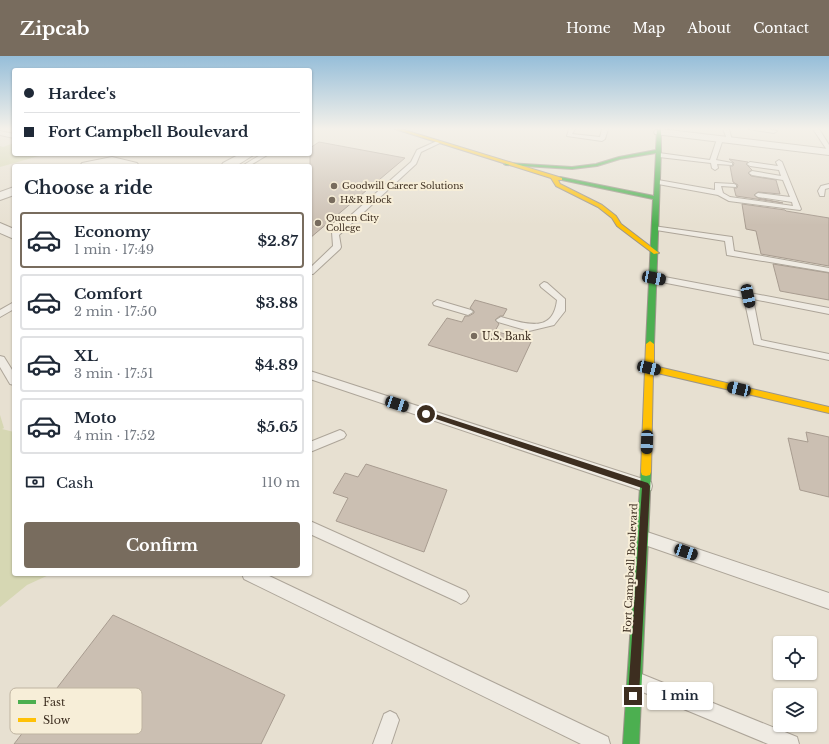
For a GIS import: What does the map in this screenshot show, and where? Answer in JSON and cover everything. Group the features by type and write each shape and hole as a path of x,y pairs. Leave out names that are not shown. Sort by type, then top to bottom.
{"main road":[{"path":"497,161 554,178 657,198"},
{"path":"506,164 572,168 597,165 609,161"},
{"name":"Fort Campbell Boulevard","path":"630,744 646,486 649,368 656,253 659,161"},
{"path":"554,178 558,185 600,206 614,217 620,225 656,253"},
{"path":"649,368 829,410"}],"street":[{"path":"96,164 111,161"},
{"path":"112,161 124,164"},
{"path":"0,196 12,192"},
{"path":"0,227 12,234"}],"lane":[{"path":"312,270 337,247 335,234 414,161"},
{"path":"718,161 730,165"},
{"path":"782,170 751,168 782,170"},
{"path":"658,182 719,192 735,191 717,184 719,192 722,196 729,199 798,210 782,170"},
{"path":"822,195 821,191 823,187 829,186"},
{"path":"794,200 758,195 794,200"},
{"path":"656,228 729,240 730,253 829,270"},
{"path":"654,278 829,311"},
{"path":"501,320 529,328 551,323 560,311 561,299 544,285"},
{"path":"748,296 758,342 829,357"},
{"path":"437,303 468,312"},
{"path":"0,314 12,306"},
{"path":"0,359 12,378"},
{"path":"312,376 646,486"},
{"path":"312,446 340,435"},
{"path":"312,528 461,596"},
{"path":"643,538 829,601"},
{"path":"253,576 601,744"},
{"path":"634,680 790,744"},
{"path":"382,744 390,720"}],"green space":[{"path":"0,161 21,161 0,167"},
{"path":"0,415 4,428 2,429 12,432 12,576 47,576 27,585 0,607"}],"building":[{"path":"310,161 401,161 312,236 312,164 310,164"},
{"path":"732,161 748,162 746,164 752,170 748,173 751,176 776,180 780,194 758,192 754,195 758,198 783,203 736,196 734,188 737,188 738,185 733,182 730,166 733,166 734,163"},
{"path":"742,204 829,218 829,266 761,254 756,231 746,229"},
{"path":"773,264 829,273 829,300 780,291"},
{"name":"U.S. Bank","path":"475,300 507,309 503,316 500,316 495,320 499,324 495,331 531,342 517,372 428,345 447,318 462,322 465,316 469,316 474,313 474,311 470,308"},
{"path":"806,432 829,437 829,497 800,490 788,438 808,442"},
{"path":"366,464 447,490 424,552 336,521 348,498 333,493 345,473 358,477"},
{"path":"113,615 285,695 261,744 14,744 22,734 142,734 142,688 57,688"}],"traffic: fast":[{"path":"506,164 572,168 597,165 609,161"},
{"path":"650,344 658,161"},
{"path":"560,179 657,198"},
{"path":"631,744 646,472"}],"traffic: slow":[{"path":"502,161 560,179"},
{"path":"554,178 558,185 600,206 614,217 619,225 656,253"},
{"path":"646,472 650,344"},
{"path":"649,368 829,410"}],"place":[{"name":"Goodwill Career Solutions","path":"334,186"},
{"name":"H&R Block","path":"332,200"},
{"name":"Queen City College","path":"318,223"},
{"name":"U.S. Bank","path":"474,336"}],"route":[{"path":"426,414 646,486 633,696"}]}
